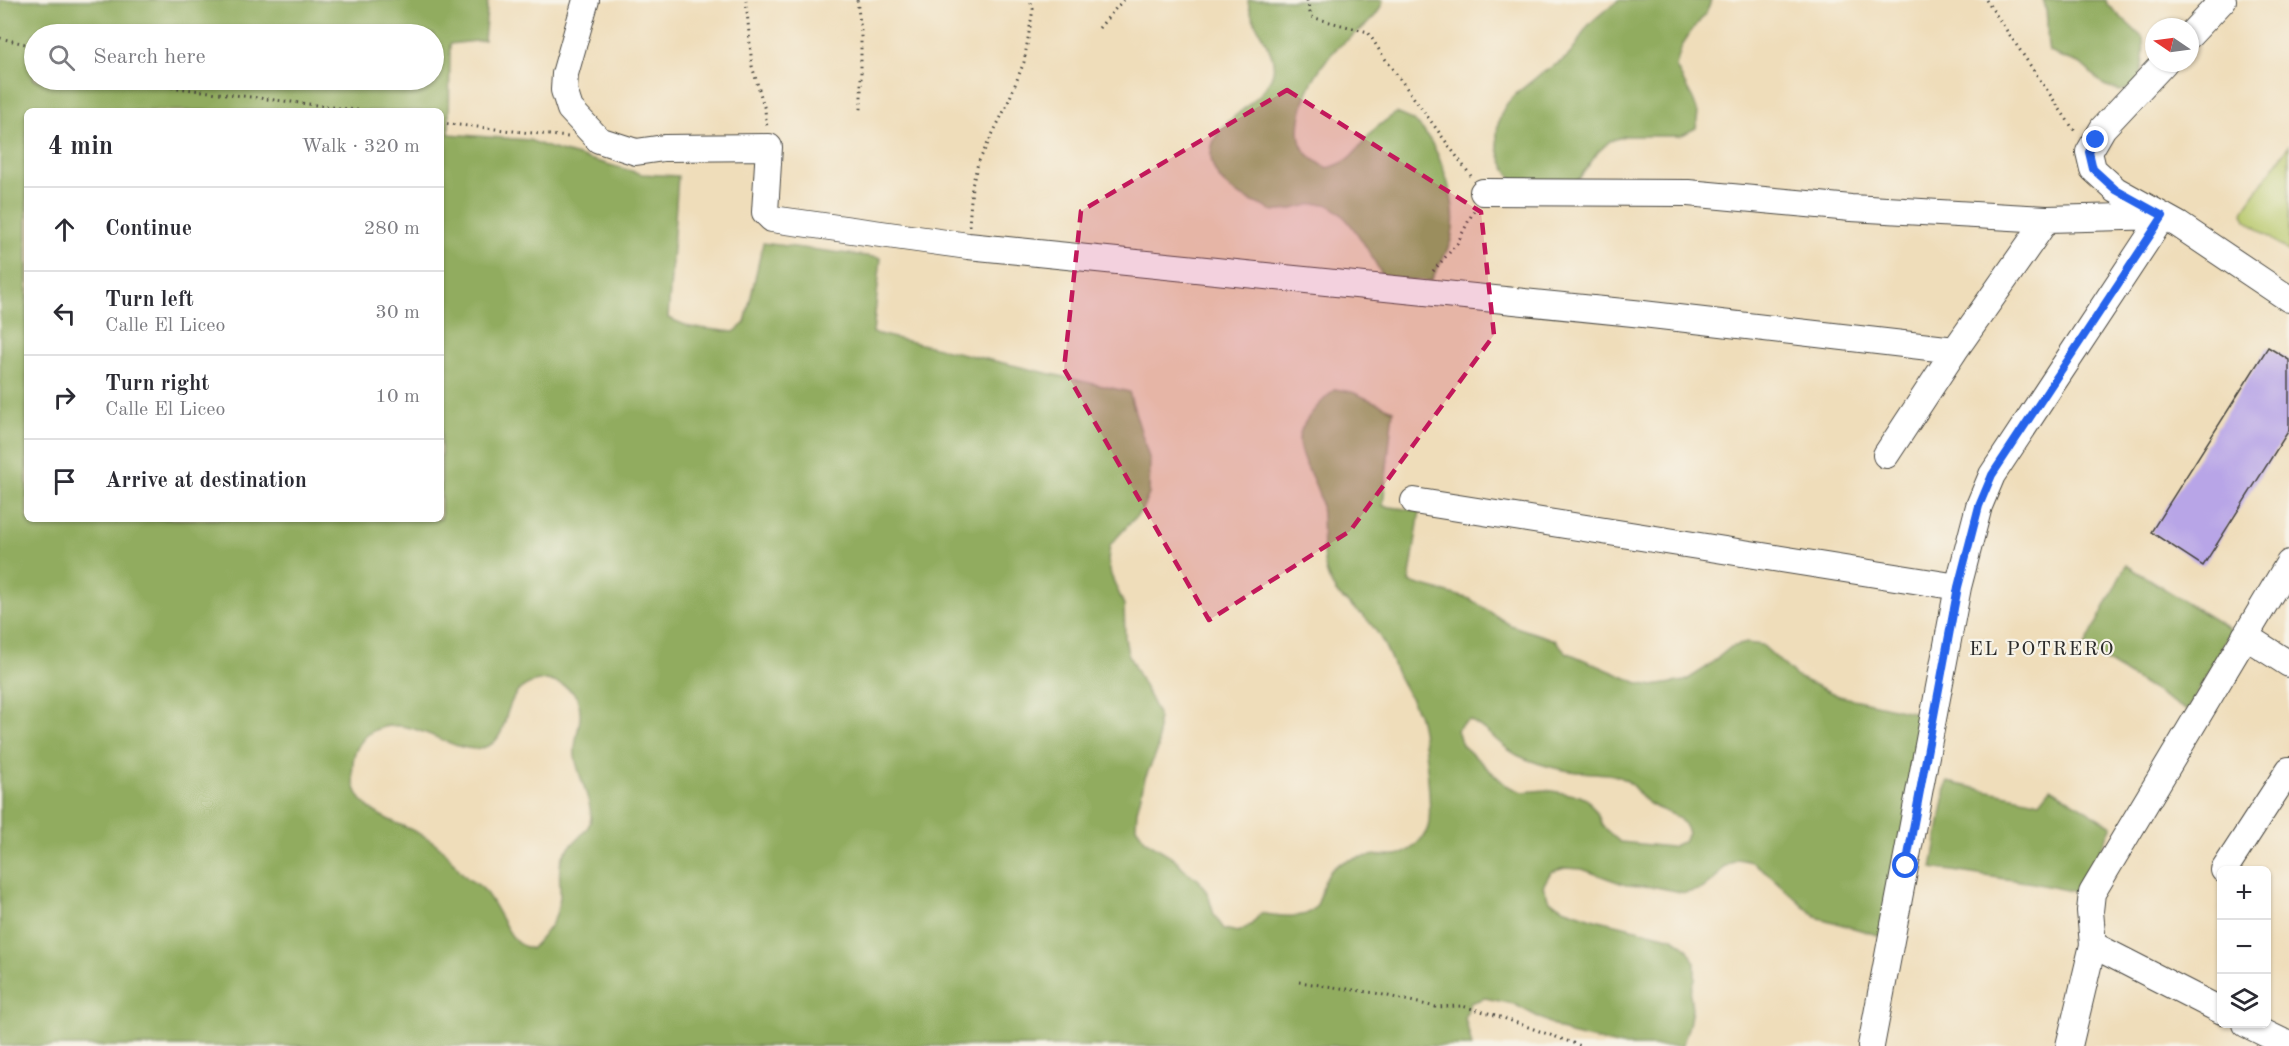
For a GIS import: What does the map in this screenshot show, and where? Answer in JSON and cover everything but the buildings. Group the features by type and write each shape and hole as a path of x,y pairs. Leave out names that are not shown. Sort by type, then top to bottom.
{"street":[{"path":"586,0 565,74 564,90 570,109 599,140 636,152 664,148 769,147 765,212 772,219 968,246 1416,291 1955,350"},
{"path":"2199,25 2223,0"},
{"path":"2156,72 2103,128 2089,152 2093,169 2116,190 2163,216 2289,298"},
{"path":"1483,192 1688,193 1851,208 2047,219 2163,216"},
{"path":"1871,1046 1958,587 1979,506 1992,475 2163,216"},
{"path":"1886,455 1955,350 2047,219"},
{"path":"1414,501 1958,587"},
{"path":"2069,1046 2092,945 2090,911 2092,893 2289,563"},
{"path":"2245,636 2289,664"},
{"path":"2227,866 2289,770"},
{"path":"2092,945 2217,1008"},
{"path":"2256,1028 2289,1045"}],"path":[{"path":"746,0 752,66 765,110 769,147"},
{"path":"857,0 861,31 861,112"},
{"path":"968,246 972,186 975,174 1024,62 1033,9 1030,0"},
{"path":"1099,28 1122,0"},
{"path":"1307,0 1311,17 1368,32 1483,192 1456,244 1416,291"},
{"path":"1986,0 2089,152"},
{"path":"0,38 24,44"},
{"path":"194,90 341,108"},
{"path":"444,123 599,140"},
{"path":"1299,981 1376,993 1436,1006 1462,1006 1492,1014 1580,1046"}],"highlighted area":[{"path":"1287,90 1481,212 1494,335 1350,531 1209,620 1064,369 1081,211"}],"green space":[{"path":"0,0 488,0 484,40 450,44 449,134 529,140 642,174 678,176 668,318 690,327 734,332 745,323 763,243 881,258 873,333 1129,392 1150,461 1149,494 1142,510 1110,545 1108,560 1111,575 1124,605 1128,654 1158,714 1158,749 1145,778 1137,811 1136,827 1146,841 1174,858 1186,871 1199,880 1208,894 1214,915 1224,929 1238,932 1251,925 1261,913 1288,916 1305,914 1314,908 1326,878 1333,869 1346,861 1358,858 1405,853 1420,840 1428,827 1427,771 1418,714 1378,633 1336,592 1325,568 1319,495 1301,454 1299,440 1307,419 1335,389 1352,392 1393,410 1383,506 1420,511 1409,582 1470,599 1510,625 1555,640 1566,652 1638,683 1653,686 1685,681 1731,647 1747,643 1762,645 1797,677 1839,696 1930,716 1888,938 1816,917 1752,862 1738,859 1724,867 1715,879 1702,889 1685,893 1656,887 1626,885 1582,869 1565,868 1551,872 1543,886 1549,900 1563,908 1595,919 1673,938 1687,948 1695,963 1695,979 1690,993 1692,1009 1689,1025 1682,1046 1622,1046 1570,1034 1514,1004 1485,998 1470,1003 1465,1018 1472,1046 0,1046","holes":["547,680 568,688 577,698 580,720 575,756 591,816 587,828 562,858 560,899 556,915 548,929 531,949 514,939 486,893 469,880 445,852 416,832 384,818 360,798 354,783 353,762 357,748 367,735 390,726 419,730 446,742 472,749 485,747 495,742 501,733 512,700 519,690 530,683","1469,720 1517,755 1536,763 1553,768 1618,776 1624,779 1646,801 1681,821 1688,833 1684,841 1671,847 1620,842 1603,827 1588,800 1580,796 1546,790 1522,792 1506,785 1462,745 1457,730"]},
{"path":"1248,0 1383,0 1376,15 1335,50 1317,74 1302,110 1299,137 1308,154 1327,168 1349,158 1373,131 1396,113 1420,127 1430,141 1443,168 1453,213 1451,240 1431,281 1384,278 1359,236 1342,215 1325,204 1273,211 1239,195 1219,179 1212,163 1211,149 1216,136 1258,96 1267,85 1273,72 1268,46 1253,18"},
{"path":"1619,0 1711,0 1705,15 1691,31 1680,50 1676,67 1698,113 1696,128 1680,136 1625,136 1610,141 1598,152 1579,179 1564,188 1519,187 1506,170 1499,151 1497,130 1503,110 1520,91 1566,57 1591,23"},
{"path":"2043,0 2106,0 2107,4 2143,38 2144,51 2136,87 2120,91 2104,85 2081,64 2049,52"},
{"path":"2289,145 2289,252 2246,220 2243,213"},
{"path":"2126,565 2231,630 2187,711 2084,648"},
{"path":"1947,782 2040,802 2051,788 2112,826 2080,893 2033,883 1932,868"}],"district":[{"name":"EL POTRERO","path":"2042,650"}],"route":[{"path":"1906,866 1958,587 1979,506 1992,475 2163,216 2116,190 2093,169 2089,152 2096,140"}]}
